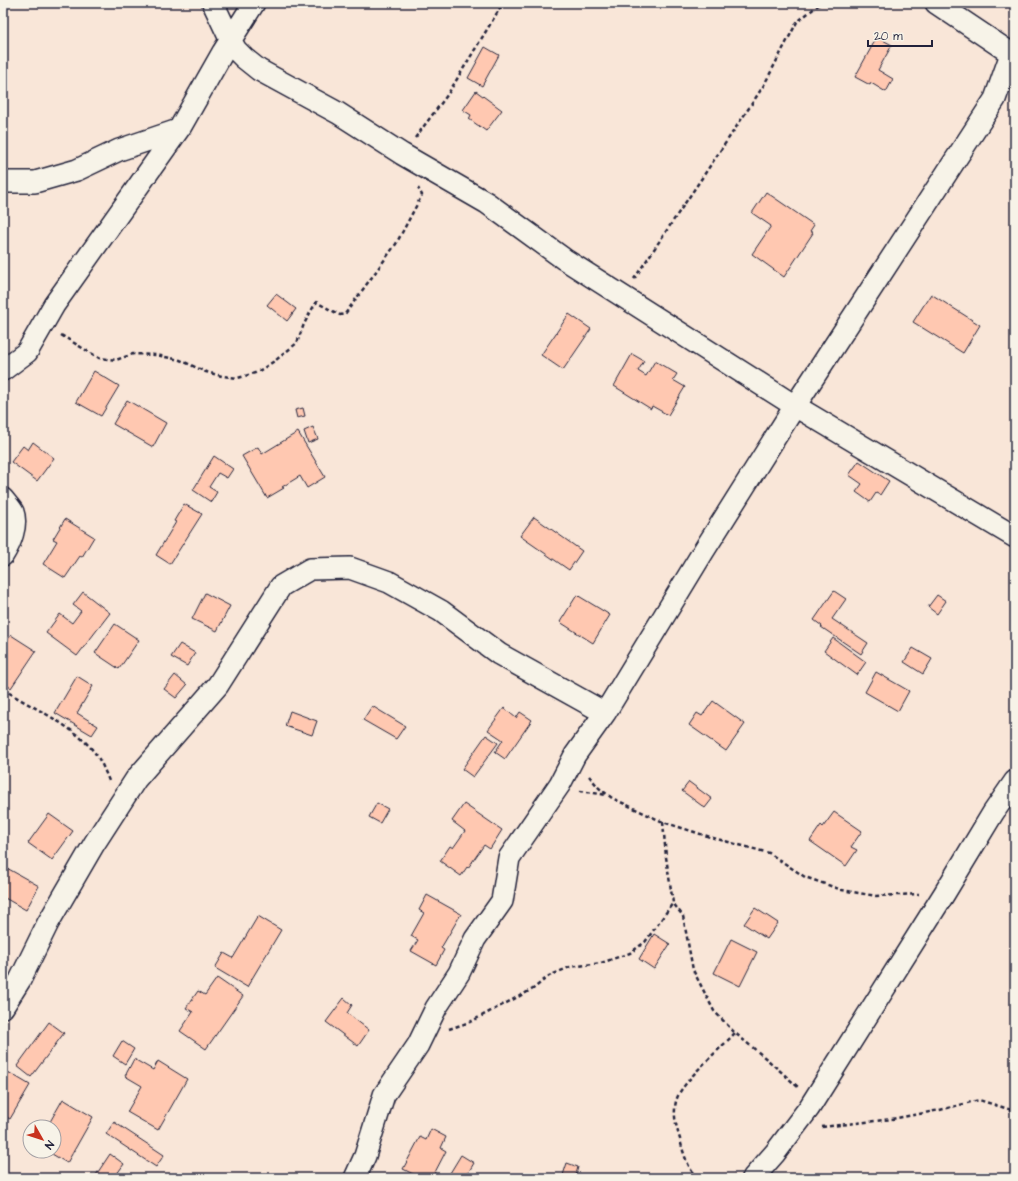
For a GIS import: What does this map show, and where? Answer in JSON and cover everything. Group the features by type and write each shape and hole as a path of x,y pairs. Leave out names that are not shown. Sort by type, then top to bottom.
{"street":[{"path":"213,3 231,41 244,58 259,70 338,114 402,154 487,203 564,259 795,406 1015,537"},
{"path":"3,370 27,352 54,305 178,130 223,52 254,3"},
{"path":"355,1178 365,1156 384,1095 418,1045 436,1008 459,973 475,939 502,901 509,858 560,784 575,755 605,712 795,406 995,99 1013,55 936,3"},
{"path":"3,182 36,182 78,170 119,150 178,130"},
{"path":"3,500 12,511 15,522 12,534 3,555"},
{"path":"3,1007 20,980 48,923 67,890 94,844 136,779 218,685 281,586 310,569 350,568 389,582 441,611 499,654 605,712"},
{"path":"753,1178 775,1153 813,1102 944,894 993,813 1015,781"}],"path":[{"path":"43,324 99,358 116,360 133,354 156,355 180,360 206,372 238,378 255,373 276,360 296,343 316,302 340,315 345,314 396,244 422,196 402,154 448,94 503,3"},
{"path":"623,296 749,108 764,84 797,22 821,3"},
{"path":"3,689 67,728 94,752 102,765 110,785 112,799 117,808"},
{"path":"575,755 587,774 599,788 612,798 663,822 769,854 805,877 842,890 876,896 944,894"},
{"path":"663,822 666,857 673,903 683,916 693,970 714,1011 735,1033 769,1061 813,1102"},
{"path":"448,1030 470,1022 533,989 549,976 570,967 601,963 630,953 645,942 673,903"},
{"path":"697,1178 684,1154 678,1134 674,1110 676,1100 681,1089 695,1073 735,1033"},
{"path":"790,1133 813,1128 892,1119 940,1110 979,1100 1015,1111"}],"building":[{"path":"877,37 892,45 878,70 893,79 886,92 871,83 870,85 855,77"},
{"path":"485,47 499,55 482,86 468,78"},
{"path":"476,91 502,110 486,131 469,119 471,115 463,110"},
{"path":"766,192 814,225 810,231 813,233 784,277 752,254 771,226 752,213"},
{"path":"276,294 296,309 287,321 267,305"},
{"path":"931,294 980,325 963,353 913,322"},
{"path":"569,314 591,329 563,370 541,355"},
{"path":"632,354 644,361 638,371 646,376 655,361 677,374 673,380 685,387 668,415 652,406 651,409 614,386"},
{"path":"94,371 119,386 101,416 76,402"},
{"path":"127,400 166,423 153,447 113,424"},
{"path":"303,408 305,416 297,418 295,410"},
{"path":"313,427 318,439 308,443 304,431"},
{"path":"298,432 325,477 307,488 300,476 267,498 242,456 258,447 262,454"},
{"path":"33,442 54,458 37,481 11,462 23,446 28,450"},
{"path":"214,456 233,469 227,478 218,473 209,487 217,492 211,502 193,490"},
{"path":"859,461 889,481 880,495 876,493 870,502 856,492 862,484 849,475"},
{"path":"184,504 202,514 170,564 156,555 176,522 174,521"},
{"path":"534,517 582,551 569,570 520,536"},
{"path":"65,519 94,537 82,557 80,556 65,578 43,564 57,541 53,539"},
{"path":"834,591 846,599 832,619 868,643 861,654 821,627 822,626 814,620"},
{"path":"83,592 110,613 77,656 46,633 60,614 72,623 81,611 73,605"},
{"path":"205,593 230,606 217,631 192,619"},
{"path":"577,595 610,615 593,643 560,622"},
{"path":"937,595 946,601 937,614 928,607"},
{"path":"115,624 139,640 119,669 95,653"},
{"path":"11,635 36,651 11,688 3,683 3,647"},
{"path":"833,638 866,662 857,675 824,651"},
{"path":"180,644 195,653 187,666 171,657"},
{"path":"913,648 932,659 923,674 904,662"},
{"path":"876,672 909,691 898,711 865,692"},
{"path":"175,675 187,685 176,698 164,689"},
{"path":"77,676 93,686 77,713 98,726 92,735 55,713"},
{"path":"713,701 745,724 726,751 689,725 697,713 702,716"},
{"path":"372,706 405,726 396,739 363,720"},
{"path":"504,708 516,718 520,712 532,720 505,759 495,752 503,740 488,730"},
{"path":"290,711 317,721 312,735 285,726"},
{"path":"486,735 498,743 473,777 462,769"},
{"path":"689,782 712,799 705,808 682,791"},
{"path":"377,803 388,809 380,823 369,817"},
{"path":"464,804 502,830 490,849 484,845 461,876 440,861 450,846 453,848 465,831 452,821"},
{"path":"834,812 862,831 851,847 857,850 846,866 810,841 821,825 823,827"},
{"path":"49,814 73,831 52,860 28,843"},
{"path":"5,867 39,886 26,910 3,897 3,871"},
{"path":"427,895 461,914 441,948 444,950 436,965 411,951 418,940 411,936 424,913 419,910"},
{"path":"755,908 778,923 767,939 744,924"},
{"path":"258,916 281,930 247,987 215,968 224,953 233,958"},
{"path":"654,934 670,944 654,969 639,959"},
{"path":"731,939 757,952 740,986 714,973"},
{"path":"217,978 243,996 206,1049 180,1031 193,1012 186,1008 198,991 205,995"},
{"path":"344,998 352,1005 347,1013 369,1030 358,1046 326,1022"},
{"path":"49,1022 64,1033 31,1077 17,1066"},
{"path":"122,1041 134,1049 125,1064 113,1056"},
{"path":"134,1059 153,1070 158,1061 187,1079 158,1130 127,1112 142,1086 125,1076"},
{"path":"8,1072 30,1085 10,1119 3,1115 3,1080"},
{"path":"63,1099 93,1117 67,1163 60,1159 62,1159 62,1119 52,1119"},
{"path":"114,1122 164,1155 156,1167 106,1134"},
{"path":"431,1129 446,1137 441,1148 446,1151 432,1178 421,1178 403,1169 420,1137 426,1140"},
{"path":"110,1154 124,1164 114,1178 94,1178"},
{"path":"461,1155 474,1163 465,1178 447,1178"},
{"path":"567,1163 578,1167 575,1178 562,1178"}]}
